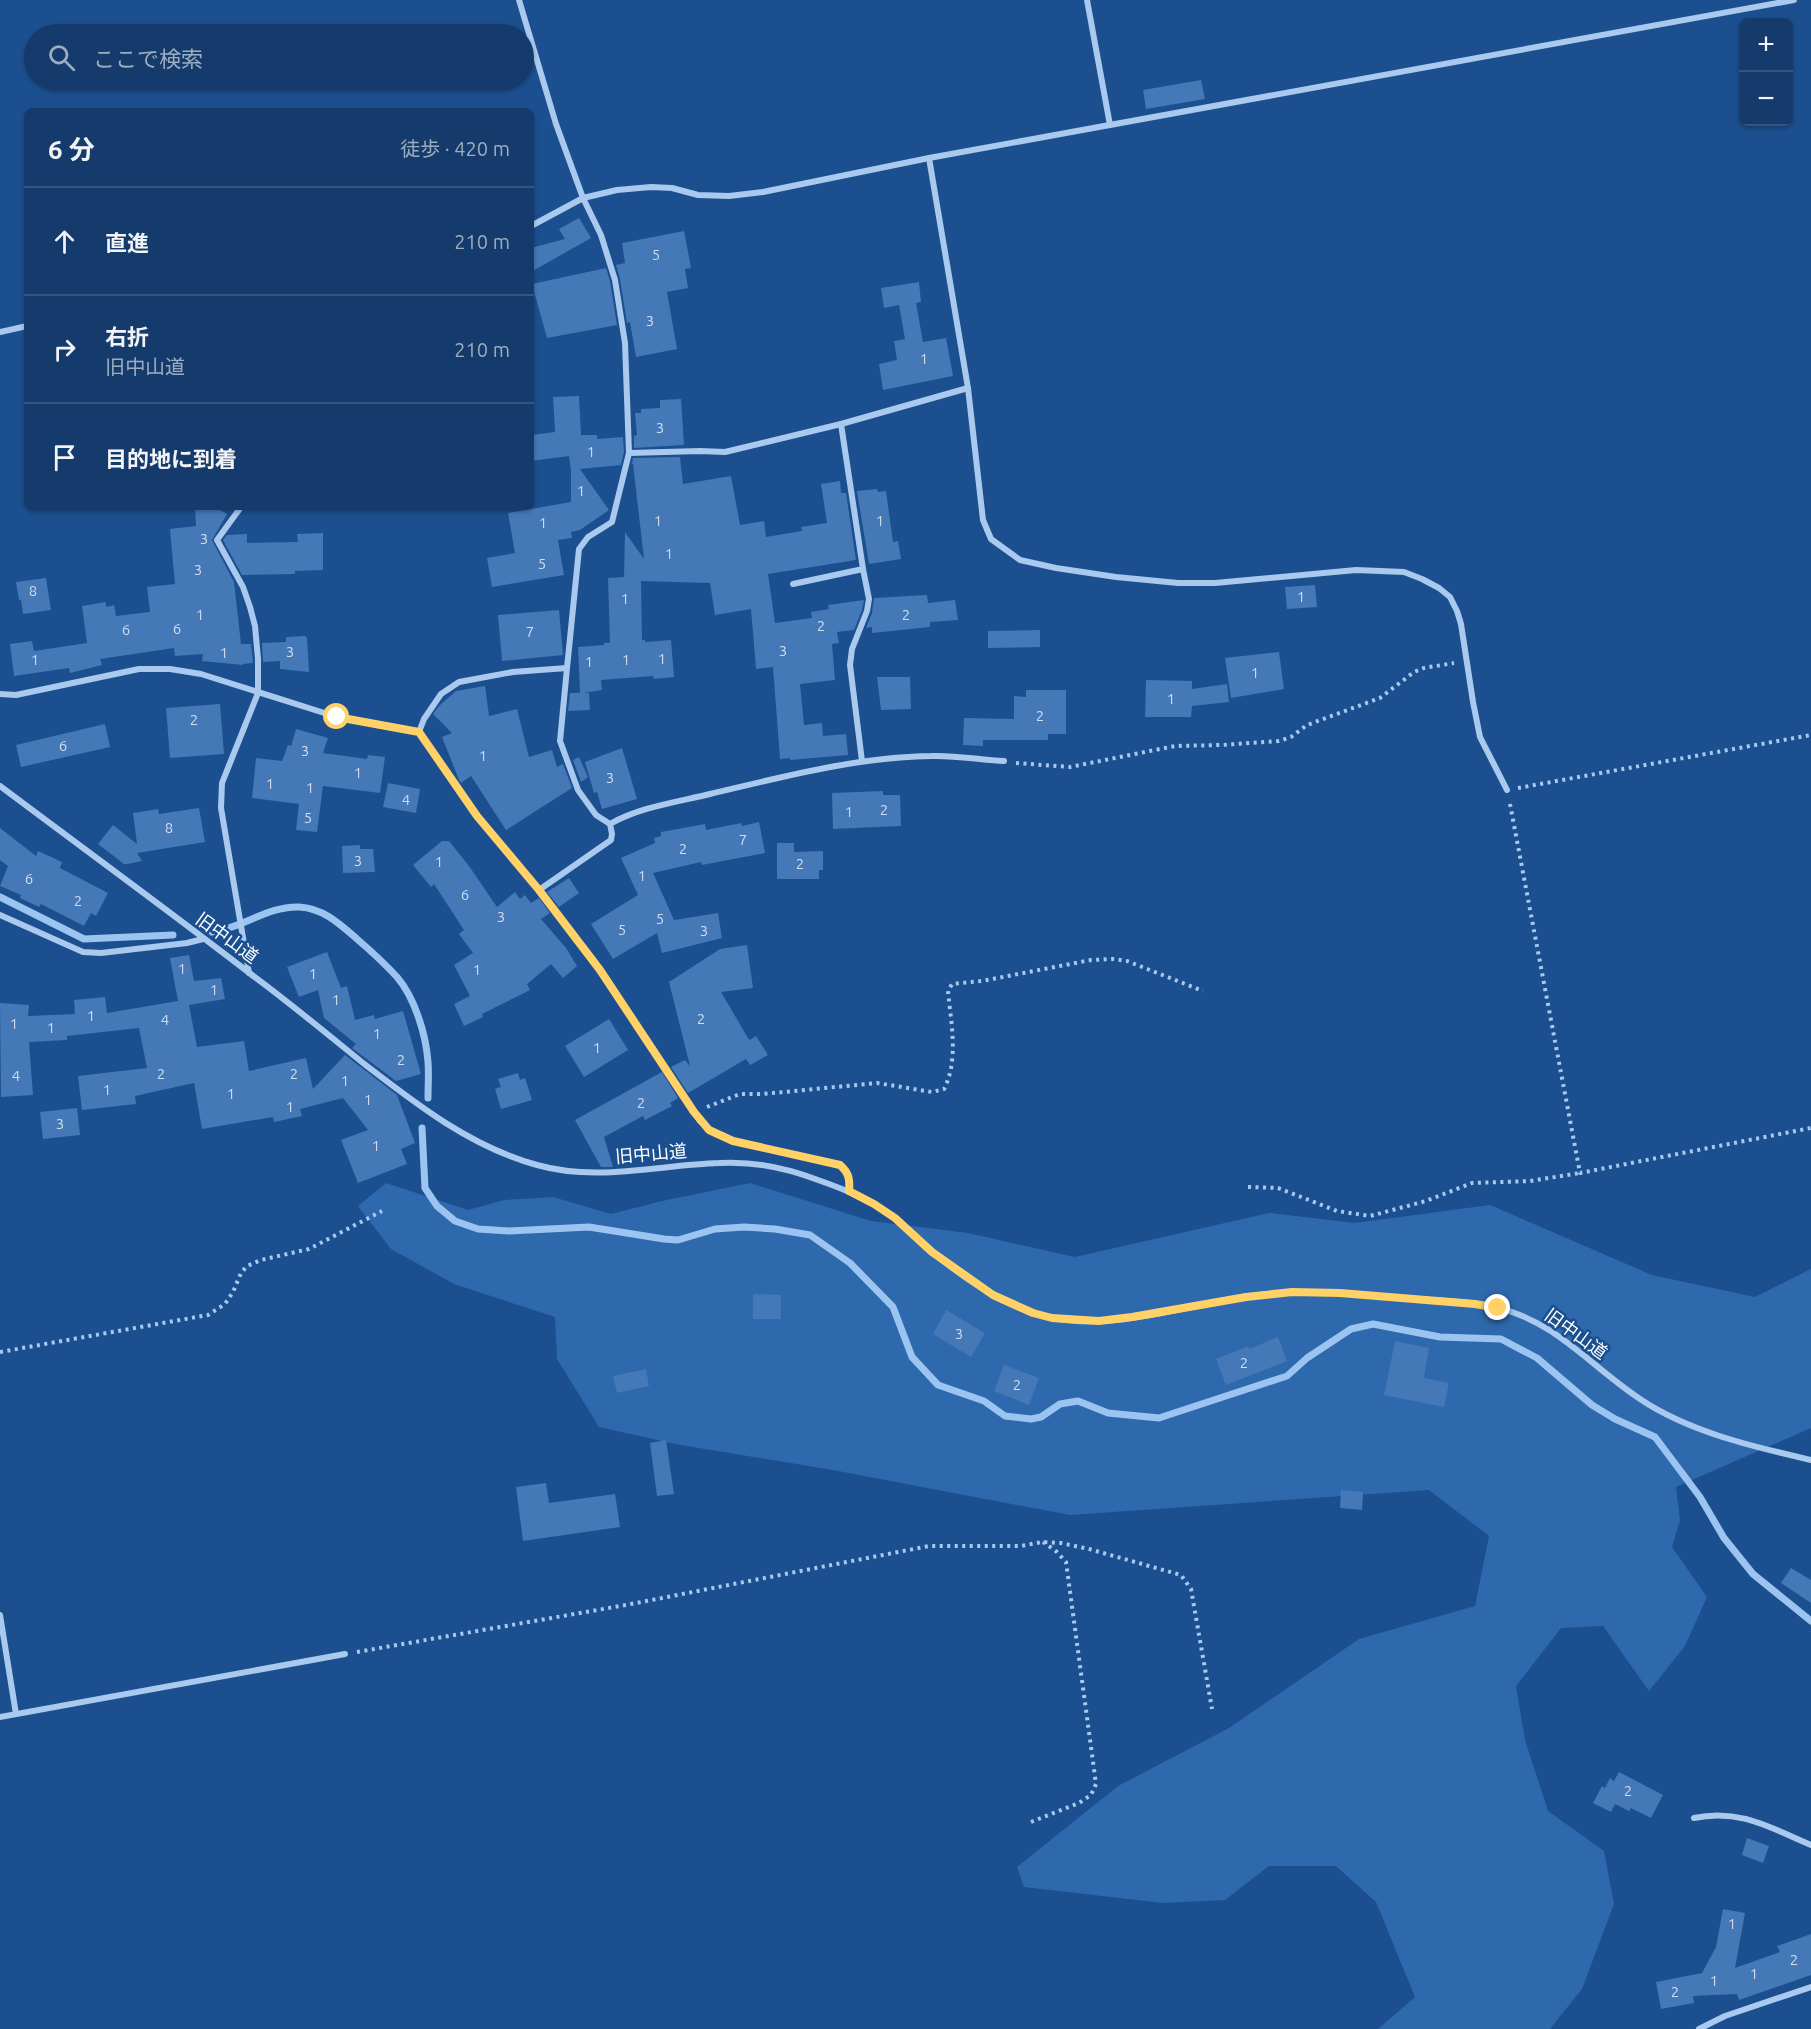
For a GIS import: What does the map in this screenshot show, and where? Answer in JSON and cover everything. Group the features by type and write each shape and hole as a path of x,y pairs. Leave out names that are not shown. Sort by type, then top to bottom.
{"street":[{"path":"519,0 526,24"},
{"path":"1087,0 1110,125"},
{"path":"534,224 583,198 617,190 672,188 698,195 729,196 763,192 929,158 1794,0"},
{"path":"534,50 556,124 583,198 601,235 615,280 625,343 629,453 612,522 588,537 579,549 560,741 578,790 596,814 610,824 611,840 539,890"},
{"path":"929,158 968,388 983,520 991,539 1020,560 1076,571 1178,583 1215,583 1356,570 1404,572 1439,588 1449,597 1457,611 1480,737 1507,790"},
{"path":"0,332 24,327"},
{"path":"629,453 725,452 841,424 968,388"},
{"path":"841,424 868,599 867,610 852,649 850,665 862,762"},
{"path":"239,510 218,540 243,587 255,626 258,693 222,783 221,808 249,972"},
{"path":"793,584 863,569"},
{"path":"419,732 424,719 441,694 459,682 513,672 567,668"},
{"path":"0,694 16,695 139,669 170,669 201,674 337,717 419,732 477,816 539,890 600,970 694,1112 709,1130 726,1138 840,1165 848,1172 849,1191"},
{"path":"610,824 623,816 649,808 763,781 862,762 932,756 1004,761"},
{"name":"旧中山道","path":"0,786 249,972 405,1095 441,1120 498,1152 553,1169 594,1173 741,1163 802,1174 849,1191 874,1204 895,1218 932,1252 993,1295 1052,1318 1099,1321 1246,1297 1292,1292 1340,1293 1475,1304 1498,1308 1521,1315 1550,1329 1643,1402 1672,1416 1747,1445 1811,1460"},
{"path":"0,915 83,952 101,953 203,939"},
{"path":"0,1615 16,1714"},
{"path":"0,1717 345,1654"},
{"path":"1694,1818 1708,1815 1730,1815 1750,1818 1811,1845"},
{"path":"1699,2029 1725,2016 1811,1987"}],"path":[{"path":"1004,761 1070,767 1175,746 1279,741 1291,737 1306,725 1380,698 1414,672 1424,668 1467,661"},
{"path":"1580,1173 1507,790 1811,735"},
{"path":"694,1112 740,1094 763,1094 877,1083 932,1092 944,1089 949,1079 953,1054 948,991 952,984 982,981 1091,960 1113,959 1127,961 1203,991"},
{"path":"1248,1187 1278,1188 1336,1211 1370,1216 1426,1201 1472,1183 1530,1180 1580,1173 1811,1128"},
{"path":"0,1352 208,1315 225,1304 247,1266 261,1260 309,1249 382,1211"},
{"path":"345,1654 626,1605 929,1546 1021,1546 1042,1542 1061,1543 1181,1575 1191,1589 1212,1709"},
{"path":"1030,1822 1079,1803 1091,1795 1096,1784 1066,1562 1057,1552 1042,1542"}],"shaded area":[{"path":"386,1183 468,1210 504,1200 553,1197 611,1214 750,1183 871,1221 968,1233 1075,1257 1269,1213 1355,1223 1490,1205 1652,1275 1755,1297 1811,1269 1811,1428 1676,1487 1680,1520 1672,1547 1707,1597 1685,1646 1649,1691 1603,1626 1561,1628 1516,1686 1525,1740 1548,1811 1604,1851 1614,1904 1582,1989 1550,2029 1378,2029 1415,1997 1376,1902 1336,1866 1269,1866 1225,1900 1163,1903 1024,1887 1017,1867 1118,1786 1229,1728 1359,1639 1475,1606 1489,1536 1429,1490 1070,1515 833,1470 675,1444 599,1427 557,1359 555,1317 454,1284 391,1249 358,1206"}],"building":[{"path":"1201,80 1205,99 1146,109 1143,90"},
{"path":"579,218 591,238 534,270 534,247 565,239 559,229"},
{"path":"684,231 691,268 685,269 688,288 667,292 677,349 636,357 616,265 625,263 622,243"},
{"path":"606,268 617,325 547,338 534,284"},
{"path":"919,282 921,302 916,303 923,342 946,338 953,376 883,390 879,364 897,360 894,341 905,339 899,305 884,308 881,288"},
{"path":"579,396 581,435 597,435 597,439 623,437 624,452 621,465 580,469 609,510 580,530 571,532 572,538 558,540 564,575 492,587 487,558 515,553 508,513 571,502 569,456 534,461 534,435 555,432 553,397"},
{"path":"681,399 684,445 634,448 634,436 637,435 635,413 641,413 641,409 660,408 660,400"},
{"path":"680,457 683,484 731,476 740,525 764,521 766,537 802,531 801,527 827,523 821,484 840,481 841,493 846,493 856,560 768,574 775,623 812,618 811,612 829,609 828,605 864,600 854,630 837,632 839,643 832,644 835,680 800,684 804,725 822,723 823,736 846,734 848,755 780,759 773,667 756,669 751,609 715,615 710,583 641,581 642,640 645,642 671,640 674,677 654,679 653,676 601,680 602,690 583,693 589,693 590,710 568,711 570,693 580,693 578,647 610,643 608,578 624,577 625,532 644,559 633,458"},
{"path":"877,489 878,492 886,491 893,542 898,541 901,559 869,564 857,491"},
{"path":"195,510 220,510 227,514 212,540 234,582 241,644 251,644 253,663 243,665 202,661 203,654 175,656 174,648 100,659 102,665 70,673 69,668 14,676 10,644 32,641 34,651 87,643 82,606 106,602 106,607 114,605 116,616 150,612 147,587 175,584 170,529 196,526"},
{"path":"323,533 323,570 295,571 295,574 242,575 223,540 227,535 247,534 247,543 298,542 297,534"},
{"path":"46,578 51,610 23,614 16,582"},
{"path":"1315,585 1317,607 1287,609 1285,587"},
{"path":"927,595 928,603 955,600 958,620 930,622 930,627 872,633 872,627 866,628 872,613 874,598"},
{"path":"559,610 563,655 502,661 498,615"},
{"path":"1040,630 1040,647 988,648 988,631"},
{"path":"305,636 309,672 280,669 280,661 263,662 262,643 286,642 286,637"},
{"path":"1279,652 1284,689 1231,698 1225,658"},
{"path":"877,677 910,677 911,709 881,710"},
{"path":"1146,680 1192,681 1192,689 1227,684 1229,702 1192,706 1191,717 1145,717"},
{"path":"485,686 489,716 517,709 529,757 552,750 557,767 563,764 572,788 506,830 471,776 461,783 459,780 442,737 452,733 433,714 456,691"},
{"path":"1026,690 1066,690 1066,734 1048,734 1048,740 983,740 983,746 963,745 964,718 1014,719 1014,696 1026,697"},
{"path":"220,704 224,754 170,758 166,708"},
{"path":"105,724 110,747 21,767 16,745"},
{"path":"296,729 328,738 323,753 367,759 368,755 385,757 380,793 323,786 317,832 296,830 299,804 252,798 256,758 282,761 288,745 291,746"},
{"path":"622,748 637,799 602,809 597,792 594,793 585,762"},
{"path":"579,757 588,777 581,782 573,760"},
{"path":"388,783 420,789 416,813 383,807"},
{"path":"883,791 883,795 900,795 901,826 833,829 832,793"},
{"path":"199,808 205,842 137,853 142,861 128,864 124,864 98,844 113,825 137,844 133,813 158,809 159,814"},
{"path":"759,822 765,853 702,865 701,862 653,873 674,920 718,913 722,938 662,953 657,933 613,959 591,924 638,895 621,858 655,843 654,838 661,836 661,832 705,824 706,830"},
{"path":"0,828 36,856 38,851 62,862 60,868 108,893 96,916 91,913 84,926 41,904 39,907 20,898 21,895 0,886 8,866 0,860"},
{"path":"442,841 449,841 497,907 515,892 520,899 525,895 531,903 539,898 550,913 541,919 566,948 577,966 563,978 551,964 527,984 530,990 482,1014 483,1017 464,1026 454,1004 470,996 454,965 473,953 459,934 464,930 434,884 431,887 413,865"},
{"path":"777,843 794,843 794,852 823,851 823,870 819,870 819,879 777,879"},
{"path":"360,845 360,849 373,849 375,872 343,873 342,846"},
{"path":"569,878 579,893 559,907 547,892"},
{"path":"747,945 753,988 721,992 748,1038 750,1040 756,1036 768,1055 750,1065 746,1059 688,1093 671,1067 685,1060 690,1066 669,982 720,949"},
{"path":"327,952 341,988 347,986 355,1020 374,1015 375,1019 403,1011 421,1074 396,1081 352,1048 356,1044 324,1018 318,990 299,997 287,967"},
{"path":"189,955 194,981 221,978 225,999 189,1005 197,1047 244,1041 249,1071 306,1058 313,1089 345,1055 397,1095 415,1143 401,1149 407,1164 358,1183 341,1140 368,1130 343,1098 300,1109 302,1116 274,1122 273,1117 202,1129 194,1083 135,1096 136,1104 82,1110 78,1076 147,1068 139,1028 67,1036 67,1040 29,1042 33,1095 1,1097 0,1003 29,1005 28,1016 75,1014 74,1000 105,997 107,1013 178,1001 170,958"},
{"path":"609,1019 628,1050 584,1077 565,1046"},
{"path":"662,1072 678,1098 670,1103 672,1106 645,1120 643,1116 604,1137 613,1167 601,1167 575,1120"},
{"path":"518,1073 520,1080 525,1078 532,1100 501,1109 495,1089 501,1087 498,1079"},
{"path":"77,1108 80,1135 43,1139 40,1112"},
{"path":"753,1294 781,1295 781,1319 753,1319"},
{"path":"946,1310 985,1333 971,1357 933,1334"},
{"path":"1278,1337 1287,1361 1226,1385 1216,1359"},
{"path":"1395,1341 1429,1348 1424,1378 1449,1383 1444,1407 1384,1395"},
{"path":"1004,1365 1039,1378 1029,1405 994,1391"},
{"path":"646,1369 649,1386 617,1393 613,1376"},
{"path":"666,1440 674,1494 657,1496 650,1443"},
{"path":"546,1483 549,1503 615,1494 620,1527 523,1541 516,1487"},
{"path":"1341,1490 1363,1492 1362,1510 1340,1508"},
{"path":"1791,1568 1811,1580 1811,1603 1781,1583"},
{"path":"1619,1772 1663,1795 1651,1818 1631,1808 1629,1811 1615,1804 1611,1812 1593,1803 1602,1786 1605,1788 1610,1778 1614,1781"},
{"path":"1747,1838 1769,1846 1763,1863 1742,1855"},
{"path":"1723,1909 1745,1913 1735,1968 1780,1952 1777,1946 1811,1934 1811,1975 1739,2000 1737,1994 1693,1996 1694,2003 1661,2009 1656,1982 1702,1973 1716,1947"}],"waterway":[{"path":"0,897 84,939 173,935"},
{"path":"212,932 276,910 299,907 316,910 338,923 388,967 409,995 425,1040 428,1098"},
{"path":"422,1128 425,1188 437,1206 455,1221 478,1229 509,1231 589,1227 678,1240 715,1229 744,1227 810,1235 850,1263 893,1307 912,1357 938,1385 984,1401 1005,1416 1031,1419 1041,1417 1060,1404 1078,1401 1108,1413 1159,1418 1287,1376 1307,1358 1351,1329 1373,1324 1440,1337 1501,1339 1537,1358 1592,1405 1615,1419 1655,1437 1700,1497 1724,1538 1753,1574 1811,1621"}],"route":[{"path":"337,717 419,732 477,816 539,890 600,970 694,1112 709,1130 733,1141 840,1165 848,1172 849,1191 895,1218 932,1252 993,1295 1033,1313 1052,1318 1099,1321 1246,1297 1292,1292 1340,1293 1475,1304 1498,1308"}]}
